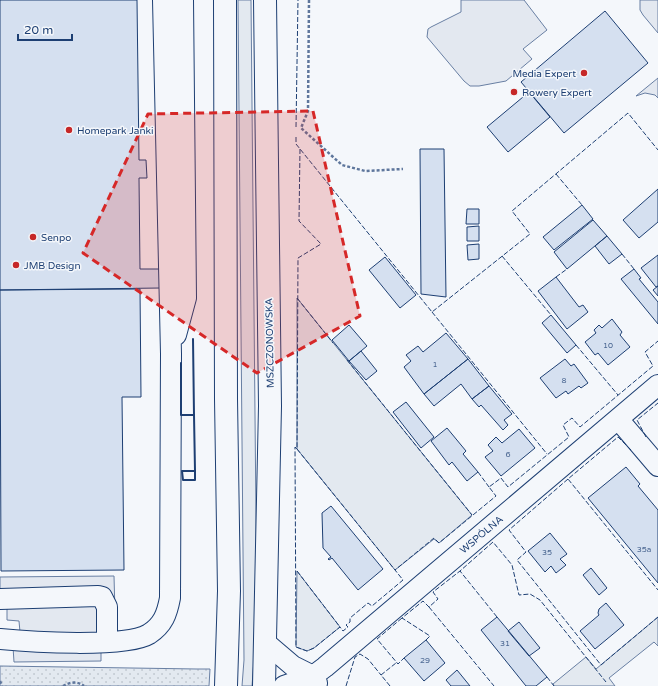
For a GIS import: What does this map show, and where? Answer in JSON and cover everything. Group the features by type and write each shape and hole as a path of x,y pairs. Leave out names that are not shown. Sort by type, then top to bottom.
{"main road":[{"name":"MSZCZONOWSKA","path":"264,686 270,406 265,2"},
{"path":"225,4 226,391 229,591 226,686"}],"street":[{"path":"0,639 30,642 107,642 139,638 149,634 163,621 168,611 170,590 171,354 163,0"},
{"path":"171,354 186,298 183,0"},
{"name":"WSPÓLNA","path":"316,681 658,385"},
{"path":"618,419 658,466"},
{"path":"0,598 102,597 107,607 107,642"},
{"path":"266,643 293,666 316,681"},
{"path":"284,686 316,681"}],"path":[{"path":"309,0 308,110 301,128 342,165 365,171 403,169"},
{"path":"0,681 2,686"},
{"path":"63,686 74,682 80,683 84,686"}],"highlighted area":[{"path":"313,111 360,316 257,373 83,253 148,114"}],"shaded area":[{"path":"238,0 251,0 257,621 252,686 242,686 244,660"},
{"path":"461,0 524,0 547,30 523,49 532,59 506,81 479,86 470,86 464,81 427,37 428,29 461,12"},
{"path":"640,0 658,0 658,33 640,10"},
{"path":"658,78 658,98 655,95 645,93 636,96"},
{"path":"297,298 472,515 439,543 434,539 395,570 297,449"},
{"path":"297,571 340,627 314,648 307,651 296,647"},
{"path":"114,576 116,649 101,649 101,661 14,662 12,632 20,632 19,621 7,620 7,591 0,591 0,577"},
{"path":"658,617 658,646 654,642 609,678 615,686 554,686 553,684 586,657 596,669"},
{"path":"0,666 210,669 209,686 0,686"}],"building":[{"name":"Homepark Janki","path":"0,0 137,0 139,160 146,160 147,178 139,178 140,269 161,269 161,288 0,290"},
{"name":"Media Expert","path":"605,11 648,63 564,133 521,82"},
{"path":"529,92 550,117 508,152 487,127"},
{"path":"420,149 444,149 446,297 421,294"},
{"path":"658,189 658,222 639,238 623,220"},
{"path":"582,205 593,219 554,250 543,237"},
{"path":"467,209 479,209 479,224 466,224"},
{"path":"593,220 607,236 567,269 554,252"},
{"path":"479,226 479,241 467,241 467,227"},
{"path":"607,236 622,254 609,264 595,246"},
{"path":"479,244 479,259 468,260 467,245"},
{"path":"658,255 658,286 656,287 641,268"},
{"path":"385,257 416,295 400,308 369,270"},
{"path":"634,269 641,278 639,279 658,302 658,324 621,279"},
{"path":"556,277 579,307 583,305 588,312 567,329 538,291"},
{"path":"658,286 658,296 653,290"},
{"path":"140,289 141,397 122,397 124,570 1,571 0,290"},
{"path":"551,315 576,345 567,353 542,323"},
{"path":"612,319 622,332 620,335 630,347 608,365 598,353 595,355 585,342 596,333 594,330 599,325 602,328"},
{"path":"349,325 367,346 349,361 332,340"},
{"path":"446,333 468,359 424,394 404,367 411,361 406,355 418,346 423,352"},
{"path":"361,351 377,371 366,380 349,361"},
{"path":"468,359 489,386 472,399 461,384 434,406 424,394"},
{"path":"565,359 571,366 574,364 588,383 581,388 579,386 568,394 566,391 556,398 540,378"},
{"path":"489,386 512,414 504,420 508,425 503,430 481,405 479,407 472,399"},
{"path":"406,402 434,437 421,448 393,412"},
{"path":"447,428 466,451 463,454 478,472 467,481 452,462 449,465 431,441"},
{"path":"519,429 535,448 501,476 485,457 493,451 488,445 496,437 502,443"},
{"path":"626,467 640,484 638,486 658,510 658,583 588,498"},
{"path":"331,506 383,569 358,590 332,558 329,560 328,559 331,557 323,548 322,513"},
{"path":"550,533 567,554 560,559 566,565 556,573 551,566 545,572 528,551"},
{"path":"591,568 607,588 599,595 583,575"},
{"path":"606,603 624,625 595,649 580,631 599,615 599,609"},
{"path":"497,617 547,677 536,686 526,686 481,630"},
{"path":"519,622 540,648 529,656 508,631"},
{"path":"426,640 445,663 424,681 404,658"},
{"path":"457,670 470,686 451,686 446,680"}],"fence":[{"path":"296,127 298,0"},
{"path":"296,137 296,144 432,312 530,234 512,211 628,113 658,150"},
{"path":"300,149 299,221 321,244 298,258 297,449 295,447 296,647 307,651 314,648 340,627 343,631 348,627 346,625 350,622 350,618 368,603 372,606 403,580 395,570 434,538 439,543 496,496 489,487 501,478 508,487 569,437 563,425 572,418 580,427 653,366 645,352 658,341"},
{"path":"556,174 582,205"},
{"path":"622,254 634,269"},
{"path":"502,256 551,315"},
{"path":"556,277 567,269"},
{"path":"297,298 333,343"},
{"path":"432,312 547,454"},
{"path":"576,345 618,395"},
{"path":"347,360 472,515"},
{"path":"646,437 637,420 658,403"},
{"path":"631,450 618,437 568,479 658,590"},
{"path":"297,449 395,570"},
{"path":"478,472 489,487"},
{"path":"568,479 509,530 526,552 517,560 601,665 658,617"},
{"path":"497,617 460,571 493,542 512,565 519,595 530,594 540,600 606,682"},
{"path":"297,571 340,627"},
{"path":"426,640 430,636 402,618 423,601 429,607 438,599 433,592 460,571"},
{"path":"429,607 494,686"},
{"path":"402,618 377,639 398,664 404,658"},
{"path":"346,686 355,657 360,654 368,659 381,675"},
{"path":"390,686 381,675 396,663"},
{"path":"547,677 554,686"}],"wall":[{"path":"181,363 181,415 194,415 193,339"},
{"path":"194,415 195,471"},
{"path":"182,471 195,471 195,480 183,480 182,471"}],"place":[{"name":"Media Expert","path":"584,73"},
{"name":"Rowery Expert","path":"514,92"},
{"name":"Homepark Janki","path":"69,130"},
{"name":"Senpo","path":"33,237"},
{"name":"JMB Design","path":"16,265"}]}
